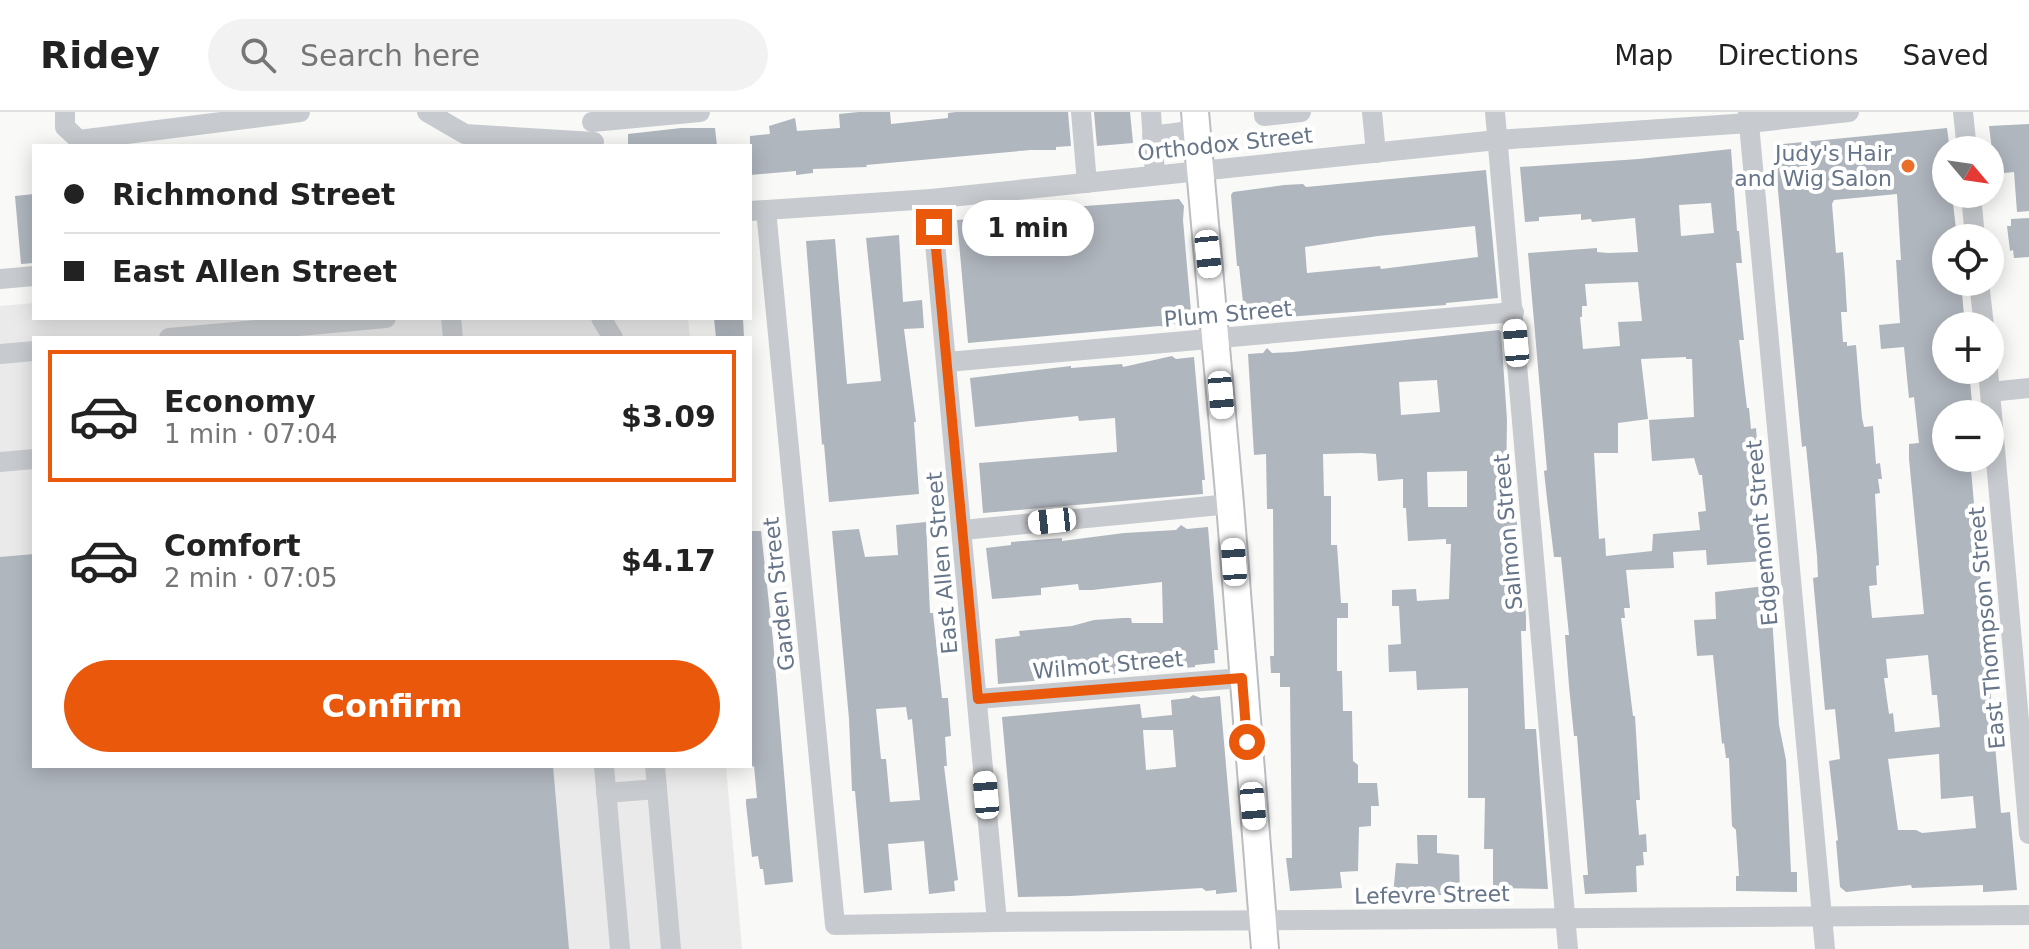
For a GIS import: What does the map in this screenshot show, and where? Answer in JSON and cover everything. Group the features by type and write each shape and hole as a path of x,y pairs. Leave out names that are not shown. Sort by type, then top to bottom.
{"main road":[{"path":"1179,128 1200,170 1265,949"}],"street":[{"path":"65,112 65,127 79,140 218,117 300,112"},
{"path":"427,112 465,134 593,131 700,112"},
{"path":"1081,112 1087,183"},
{"path":"1151,112 1179,128"},
{"path":"1169,112 1179,128"},
{"path":"1264,112 1264,116 1301,112"},
{"path":"1372,112 1376,153"},
{"name":"Salmon Street","path":"1495,112 1568,949"},
{"name":"Orthodox Street","path":"758,211 931,199 1748,117 1849,112"},
{"path":"1963,112 1966,136"},
{"name":"Edgemont Street","path":"1748,117 1825,949"},
{"path":"1155,175 1179,128"},
{"name":"East Allen Street","path":"931,199 997,922"},
{"name":"Garden Street","path":"758,211 835,925"},
{"path":"0,279 32,276"},
{"name":"Plum Street","path":"947,362 1514,312"},
{"path":"191,336 364,320"},
{"path":"0,354 32,351"},
{"name":"East Thompson Street","path":"1989,384 2029,834"},
{"path":"1990,392 2029,388"},
{"path":"0,462 32,459"},
{"path":"963,530 1230,504"},
{"name":"Wilmot Street","path":"978,699 1242,678"},
{"path":"604,768 620,949"},
{"path":"655,768 671,949"},
{"path":"606,793 657,789"},
{"name":"Lefevre Street","path":"835,925 2029,915"}],"shaded area":[{"path":"32,303 32,320 688,320 690,336 32,336 32,768 726,768 742,949 0,949 0,306"}],"building":[{"path":"890,112 891,124 948,118 948,113 956,112 1068,112 1071,146 1056,147 1056,150 867,167 813,169 813,173 796,175 796,171 752,175 750,136 770,134 769,126 795,118 797,131 840,128 839,114"},
{"path":"1094,112 1130,112 1133,143 1097,146"},
{"path":"2029,124 2029,211 2017,212 2014,172 2004,173 2004,136 1990,136 1989,126"},
{"path":"715,128 717,144 628,144 628,134"},
{"path":"1947,128 1948,136 1932,136 1932,208 1954,208 1955,224 1932,224 1932,296 1962,296 1964,312 1932,312 1932,384 1970,384 1972,400 1932,400 1932,472 1971,472 2001,813 2010,812 2017,890 1983,892 1983,885 1912,888 1911,885 1846,892 1840,887 1829,761 1840,759 1835,709 1825,710 1813,578 1818,577 1817,556 1806,446 1802,447 1776,169 1771,165 1775,160 1774,145","holes":["1897,194 1901,260 1896,260 1900,323 1879,325 1881,349 1904,347 1909,398 1914,397 1919,443 1909,444 1909,459 1924,614 1872,618 1869,586 1877,585 1876,566 1879,565 1875,494 1880,493 1878,479 1882,479 1880,463 1876,464 1873,426 1864,427 1862,418 1856,345 1847,346 1847,342 1843,342 1841,312 1847,312 1845,277 1843,252 1836,253 1834,200","1928,655 1932,695 1937,695 1940,727 1895,732 1884,678 1888,678 1886,659","1939,754 1941,799 1973,796 1976,828 1922,833 1898,830 1888,759"]},
{"path":"1731,149 1742,263 1736,263 1744,340 1739,340 1747,408 1751,429 1756,428 1758,452 1753,453 1756,484 1750,485 1756,546 1762,545 1764,561 1707,565 1706,550 1673,552 1674,568 1626,570 1630,608 1624,608 1625,618 1621,618 1635,716 1639,835 1646,834 1647,852 1643,852 1644,865 1636,866 1637,892 1585,894 1583,875 1588,875 1577,736 1574,736 1569,686 1565,635 1569,635 1561,557 1554,557 1547,499 1528,253 1597,248 1597,252 1638,252 1635,218 1592,222 1591,219 1581,220 1581,214 1539,217 1539,221 1525,222 1520,167","holes":["1711,203 1714,233 1681,236 1679,205","1638,282 1642,321 1618,322 1620,346 1583,349 1580,317 1582,306 1587,306 1585,284","1641,359 1692,359 1694,417 1649,420 1652,461 1694,458 1699,475 1702,475 1706,511 1698,512 1700,530 1653,534 1652,551 1606,556 1605,538 1599,539 1594,453 1618,453 1618,423 1648,419"]},
{"path":"1486,170 1498,298 1446,305 1245,320 1231,195 1233,192 1284,185 1303,184 1306,187","holes":["1475,226 1478,257 1381,269 1380,266 1307,273 1305,247"]},
{"path":"32,194 32,263 21,264 15,196"},
{"path":"1179,199 1184,206 1192,323 968,343 957,220 1046,212 1045,209"},
{"path":"2029,218 2029,257 2014,258 2013,250 2010,251 2007,226 2011,226 2011,219"},
{"path":"899,235 903,302 922,300 924,328 904,329 916,422 919,494 829,502 806,241 835,239 847,384 881,381 866,238"},
{"path":"714,320 743,320 744,336 716,336"},
{"path":"1501,332 1507,420 1506,483 1512,483 1512,507 1516,507 1521,601 1525,601 1526,631 1521,631 1525,729 1536,729 1548,889 1493,888 1493,849 1484,849 1485,798 1468,798 1468,688 1417,690 1416,671 1389,672 1388,645 1401,644 1399,606 1392,606 1392,590 1416,589 1417,601 1449,599 1451,544 1446,544 1446,539 1408,541 1403,479 1378,481 1376,454 1362,453 1323,454 1324,496 1331,496 1331,545 1337,545 1341,603 1348,603 1348,618 1337,618 1337,671 1342,671 1343,711 1352,711 1353,761 1358,765 1358,783 1377,783 1379,806 1371,806 1371,826 1359,827 1358,871 1340,872 1342,888 1290,891 1286,858 1292,858 1290,687 1280,687 1280,673 1271,673 1270,656 1274,656 1273,509 1267,509 1266,454 1254,455 1248,354 1263,353 1267,348 1272,353","holes":["1437,380 1440,412 1401,415 1399,382","1467,471 1467,507 1428,507 1427,472"]},
{"path":"1172,356 1176,359 1194,357 1205,480 1202,480 1203,494 983,513 979,463 1117,452 1115,418 1079,421 1078,416 975,427 970,378 1071,366 1122,364 1123,367"},
{"path":"926,522 930,613 933,613 942,698 948,698 951,736 945,737 947,766 944,766 958,880 954,881 955,891 929,894 924,841 888,844 892,890 864,893 855,791 852,791 849,719 832,531 859,529 865,557 898,555 896,525","holes":["906,707 908,720 912,719 920,800 890,802 886,759 881,759 876,709"]},
{"path":"1181,525 1187,529 1208,527 1218,650 1214,650 1215,663 998,684 995,639 1020,636 1019,631 1072,626 1094,620 1131,618 1132,623 1163,623 1162,582 1092,590 1079,590 1078,584 1041,588 1041,595 992,599 986,548 1011,545 1011,542 1062,538 1062,541 1176,530"},
{"path":"752,531 761,531 793,882 765,885 758,856 752,857 746,799 757,798 754,766"},
{"path":"32,554 32,768 553,768 569,949 0,949 0,557"},
{"path":"1765,586 1769,616 1772,616 1779,725 1786,760 1791,872 1797,872 1797,892 1736,891 1736,876 1739,876 1736,830 1732,826 1729,758 1726,758 1722,744 1713,655 1697,656 1694,620 1716,619 1715,592"},
{"path":"1193,695 1201,698 1220,696 1237,892 1216,894 1216,890 1206,891 1202,888 1018,897 1002,717 1140,704 1142,718 1172,715 1171,700","holes":["1143,730 1173,730 1176,767 1146,770"]},
{"path":"1417,835 1437,835 1437,853 1459,855 1460,895 1393,895 1396,863 1418,864"}],"place":[{"name":"Judy's Hair and Wig Salon","path":"1908,166"}],"route":[{"path":"934,227 978,699 1242,678 1247,742"}]}
